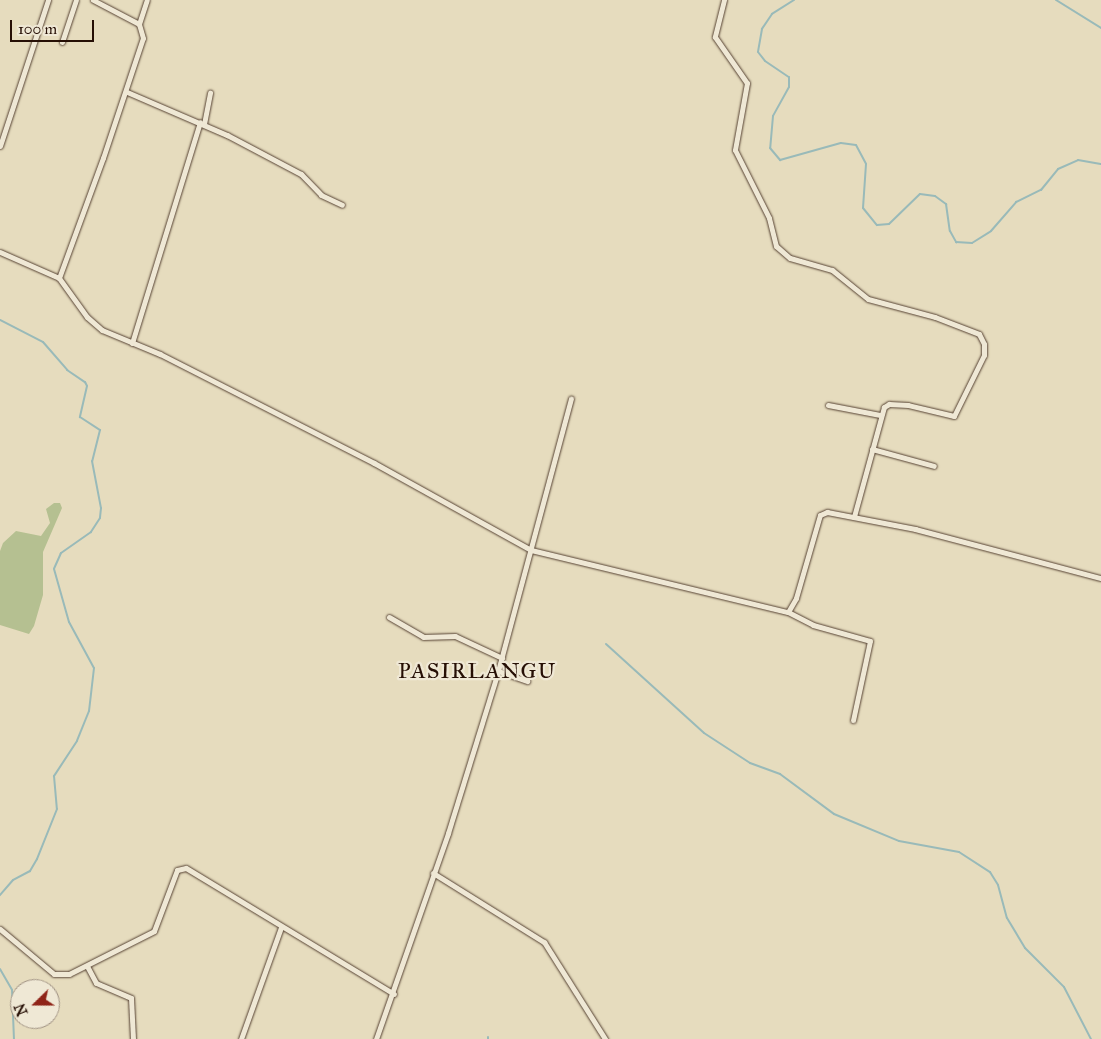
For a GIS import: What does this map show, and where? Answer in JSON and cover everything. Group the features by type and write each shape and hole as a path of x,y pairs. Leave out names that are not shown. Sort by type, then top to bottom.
{"street":[{"path":"0,146 48,0"},
{"path":"62,42 76,0"},
{"path":"93,0 139,24"},
{"path":"58,278 127,92 142,43 139,24 147,0"},
{"path":"724,0 715,37 747,82 735,150 768,218 776,246 790,258 832,270 868,299 935,317 982,338 984,355 954,416 890,404 880,415 854,517"},
{"path":"127,92 202,123 301,174 321,195 342,206"},
{"path":"132,343 210,93"},
{"path":"0,252 58,278 96,326 374,463 531,550 788,612 812,625 870,641 853,720"},
{"path":"376,1039 394,994 502,658 571,399"},
{"path":"828,405 880,415"},
{"path":"872,449 934,466"},
{"path":"788,612 796,598 820,515 827,512 915,529 1101,578"},
{"path":"389,617 423,637 455,636 502,658"},
{"path":"498,671 527,682"},
{"path":"0,928 54,974 70,974 154,931 177,870 182,868 394,994"},
{"path":"433,873 544,942 605,1039"},
{"path":"241,1039 281,927"},
{"path":"87,966 96,982 131,998 133,1039"}],"green space":[{"path":"54,503 60,503 62,508 43,552 43,595 34,626 29,634 0,625 0,551 3,543 16,531 41,536 50,523 46,509"}],"waterway":[{"path":"794,0 772,14 762,29 758,52 765,61 789,77 789,87 773,116 770,148 780,160 841,143 856,145 866,164 863,208 877,225 889,224 920,194 935,196 946,204 950,231 956,242 972,243 991,231 1016,202 1041,190 1058,169 1078,160 1101,164"},
{"path":"1056,0 1101,28"},
{"path":"0,320 43,342 67,370 85,382 87,386 80,417 100,430 92,461 101,508 100,518 91,532 61,553 54,569 69,622 94,668 89,711 77,741 54,776 57,809 37,859 30,871 13,880 0,895"},
{"path":"606,644 704,733 750,763 780,774 834,814 899,841 959,852 990,872 998,885 1007,918 1025,948 1064,987 1091,1039"},
{"path":"0,969 12,990 14,1039"}],"district":[{"name":"PASIRLANGU","path":"477,671"}]}
